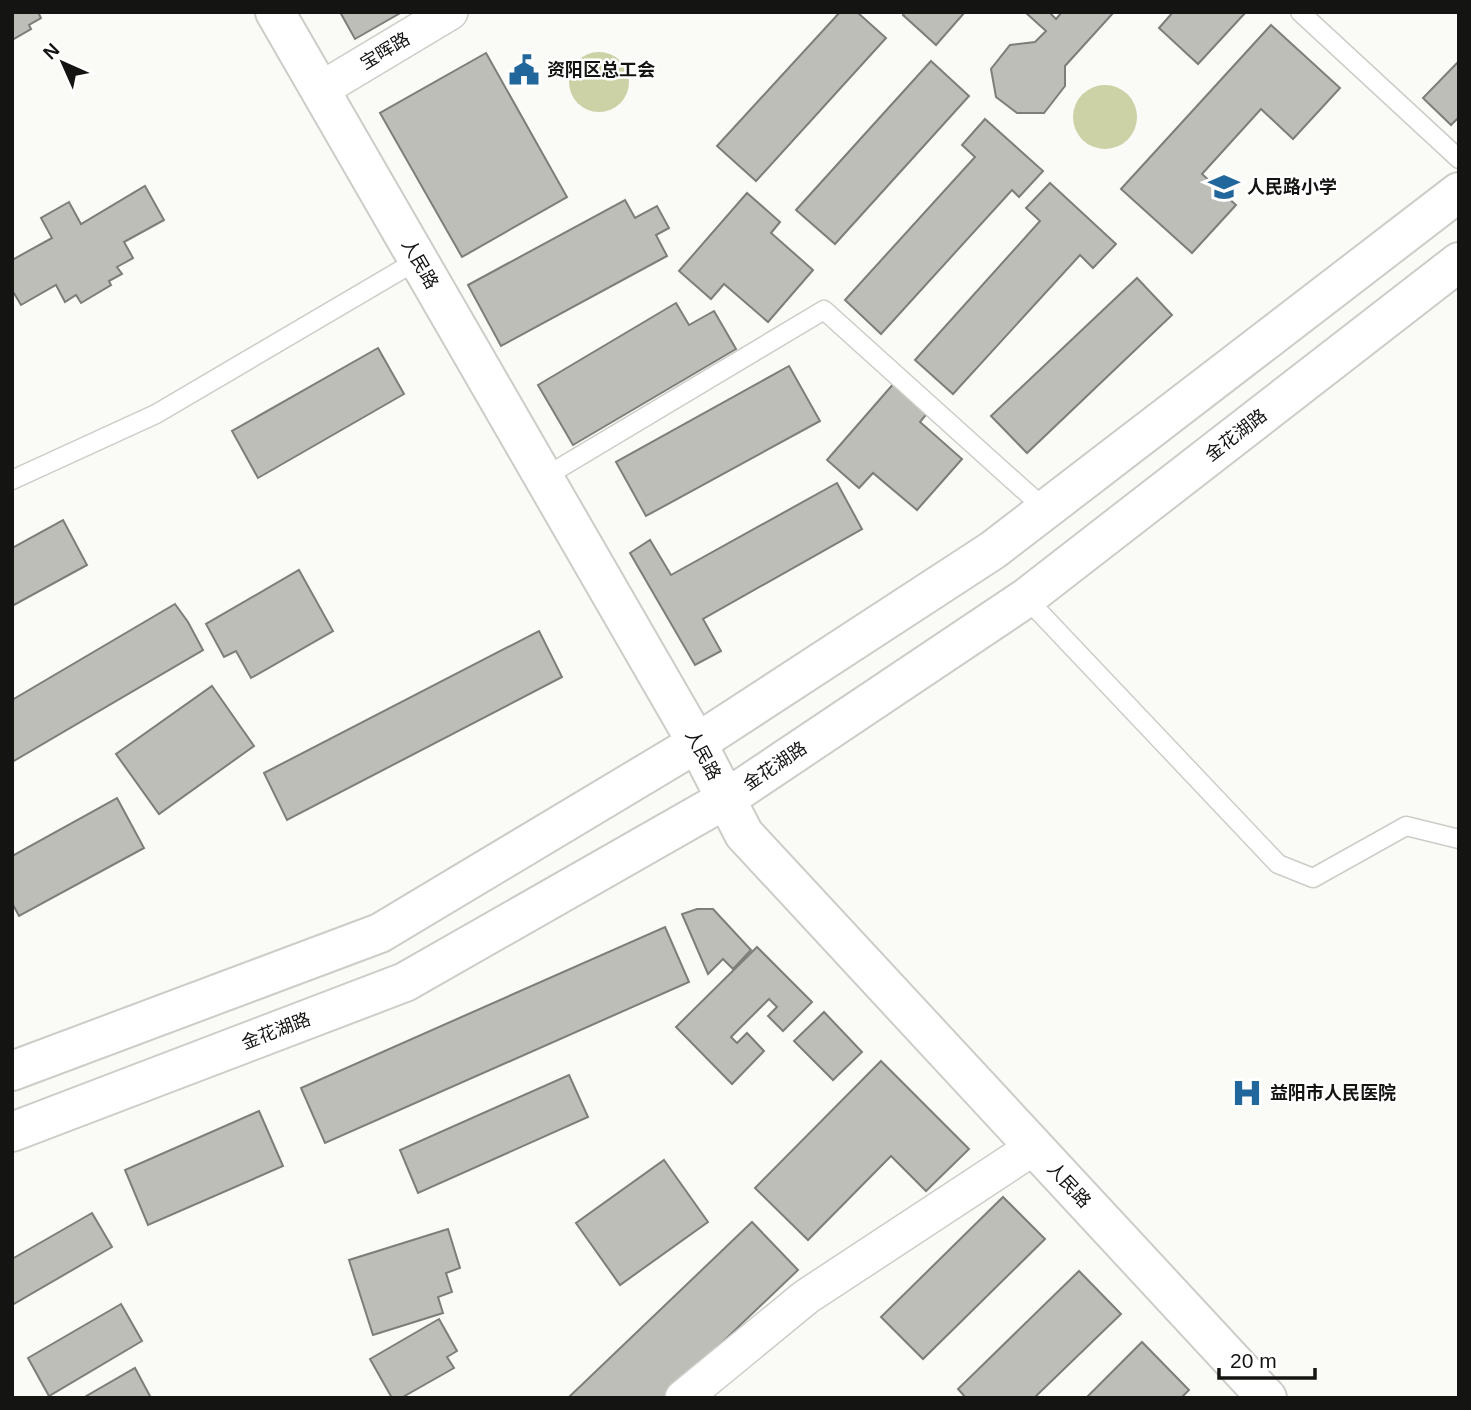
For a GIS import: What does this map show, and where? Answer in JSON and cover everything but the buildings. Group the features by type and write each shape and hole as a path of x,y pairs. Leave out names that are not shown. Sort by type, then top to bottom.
{"main road":[{"name":"人民路","path":"275,12 696,743 744,834 1267,1398"},
{"path":"12,1071 380,933 696,743 993,550 1459,192"},
{"name":"金花湖路","path":"12,1132 405,982 726,799 1026,598 1459,262"}],"street":[{"name":"宝晖路","path":"320,90 450,12"},
{"path":"683,1398 806,1297 1034,1147"}],"lane":[{"path":"1300,12 1459,159"},
{"path":"12,480 156,414 418,260"},
{"path":"543,478 824,310 1046,510"},
{"path":"1026,598 1278,864 1313,878 1406,826 1459,839"}],"green space":[{"path":"599,52 616,57 624,65 629,82 624,99 616,107 599,112 582,107 574,99 569,82 574,65 582,57"},
{"path":"1099,85 1111,85 1128,94 1135,105 1135,129 1128,140 1111,149 1099,149 1087,144 1078,135 1073,123 1073,111 1078,99 1087,90"}],"place":[{"name":"资阳区总工会","path":"524,70"},
{"name":"人民路小学","path":"1224,187"},
{"name":"益阳市人民医院","path":"1247,1093"}]}
